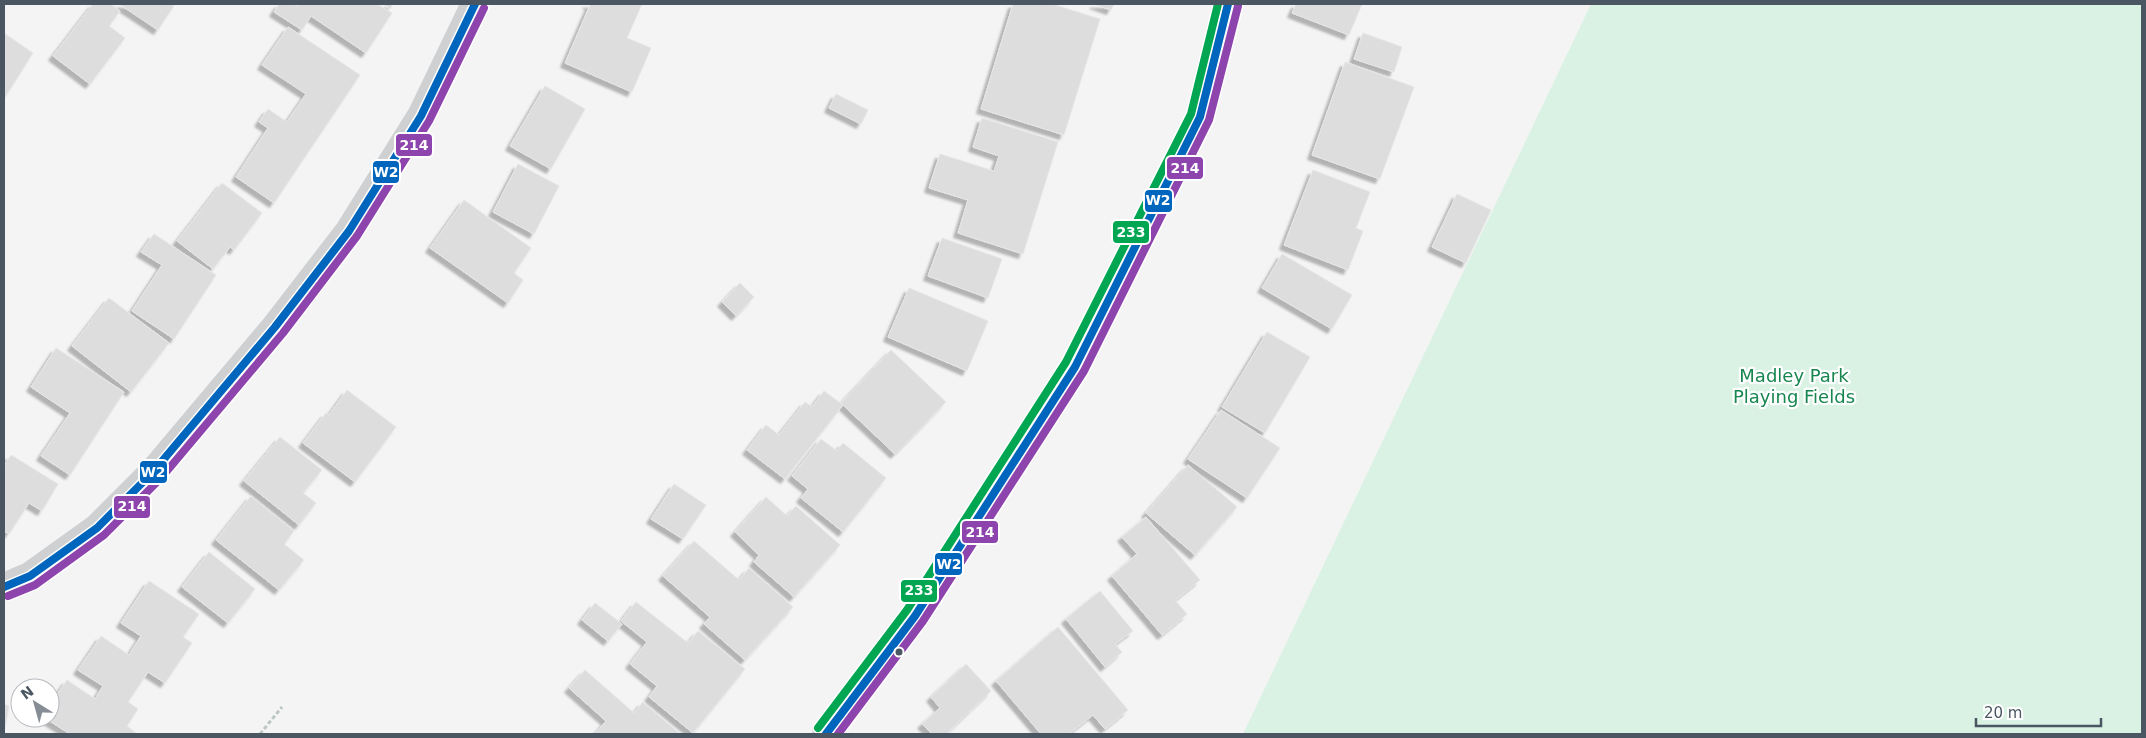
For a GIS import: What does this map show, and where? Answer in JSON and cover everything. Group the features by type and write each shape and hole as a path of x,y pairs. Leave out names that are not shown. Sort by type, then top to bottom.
{"main road":[{"path":"826,734 915,616 1075,367 1200,118 1228,4"}],"street":[{"path":"4,587 30,576 96,528 153,472 275,327 349,231 421,116 475,4"}],"path":[{"path":"260,734 282,707"}],"green space":[{"name":"Madley Park Playing Fields","path":"1591,4 2142,4 2142,734 1243,734"}],"building":[{"path":"93,4 111,4 120,11 109,26 125,38 90,84 53,56"},
{"path":"119,4 175,4 158,30"},
{"path":"279,4 293,4 297,6 299,4 377,4 392,13 366,53 311,16 302,30 274,12"},
{"path":"383,4 393,4 390,9"},
{"path":"587,4 642,4 627,38 651,48 632,92 565,63 590,5"},
{"path":"1013,4 1052,4 1100,19 1064,135 981,109"},
{"path":"1094,4 1114,4 1111,10"},
{"path":"1296,4 1362,4 1349,35 1292,13"},
{"path":"288,27 360,75 274,203 236,177 268,128 259,122 268,109 287,122 306,94 262,65"},
{"path":"4,33 33,53 4,99"},
{"path":"1363,33 1402,47 1394,72 1354,59"},
{"path":"1345,62 1414,87 1380,179 1312,155"},
{"path":"545,86 585,109 551,169 510,146"},
{"path":"836,94 868,110 861,124 829,108"},
{"path":"982,118 1058,142 1023,254 958,233 968,200 929,188 940,154 994,171 999,156 973,147"},
{"path":"518,164 559,186 534,234 493,212"},
{"path":"1313,170 1370,192 1356,228 1363,231 1348,270 1284,245"},
{"path":"222,183 262,213 234,250 230,247 213,269 177,241"},
{"path":"1457,194 1491,210 1466,263 1432,247"},
{"path":"464,200 531,248 514,273 523,280 508,303 430,248"},
{"path":"154,234 216,275 174,339 132,311 162,265 141,252"},
{"path":"942,238 1002,259 988,298 928,276"},
{"path":"1282,254 1352,295 1332,329 1262,288"},
{"path":"740,283 754,297 736,316 722,302"},
{"path":"909,288 988,321 967,371 888,337"},
{"path":"109,298 169,343 131,392 72,346"},
{"path":"1267,332 1310,357 1265,433 1222,407"},
{"path":"56,348 124,392 70,475 41,456 70,413 31,387"},
{"path":"891,350 946,402 895,454 841,403"},
{"path":"347,390 396,427 355,482 303,443 326,413 329,415"},
{"path":"824,391 843,405 785,479 747,450 766,425 779,435 805,402 812,407"},
{"path":"1221,410 1280,448 1247,498 1188,459"},
{"path":"280,437 322,470 303,493 316,503 299,525 244,481"},
{"path":"821,439 837,451 843,443 886,478 843,532 801,498 808,489 792,476"},
{"path":"11,455 58,484 42,511 29,503 9,534 4,531 4,466"},
{"path":"1188,465 1237,507 1195,555 1146,513"},
{"path":"674,484 706,505 683,539 651,519"},
{"path":"251,496 294,531 284,544 304,560 279,590 216,540"},
{"path":"766,497 787,516 796,506 840,545 794,597 754,562 759,555 735,532"},
{"path":"1146,517 1200,580 1175,600 1187,614 1162,635 1112,576 1137,554 1122,537"},
{"path":"694,541 739,580 749,568 793,607 745,660 704,624 710,617 663,576"},
{"path":"209,552 255,589 228,623 182,587"},
{"path":"149,581 199,614 183,637 192,643 165,683 148,672 128,702 138,709 127,726 137,734 70,734 60,728 60,690 67,680 95,699 103,686 78,670 101,636 129,655 141,636 121,623"},
{"path":"1100,591 1133,631 1115,644 1122,652 1105,667 1066,619"},
{"path":"636,602 688,643 698,631 745,669 693,733 649,697 657,686 630,664 647,642 621,621"},
{"path":"595,603 622,624 608,641 582,620"},
{"path":"1058,627 1128,710 1105,729 1093,715 1069,734 1041,734 996,681"},
{"path":"966,664 991,691 946,734 932,734 922,724 940,708 931,697"},
{"path":"585,670 634,713 643,702 680,734 595,734 606,721 569,688"},
{"path":"4,704 9,706 4,734"}],"transit line":[{"name":"W2","path":"4,587 30,576 97,528 153,472 275,327 349,231 421,116 475,4"},
{"name":"233","path":"818,728 907,610 1066,362 1191,114 1218,4"},
{"name":"W2","path":"826,734 915,616 1075,367 1200,117 1228,4"},
{"name":"214","path":"838,734 923,621 1084,371 1209,120 1238,6"},
{"name":"214","path":"8,596 35,585 104,535 161,478 283,333 357,236 429,121 484,8"}]}
